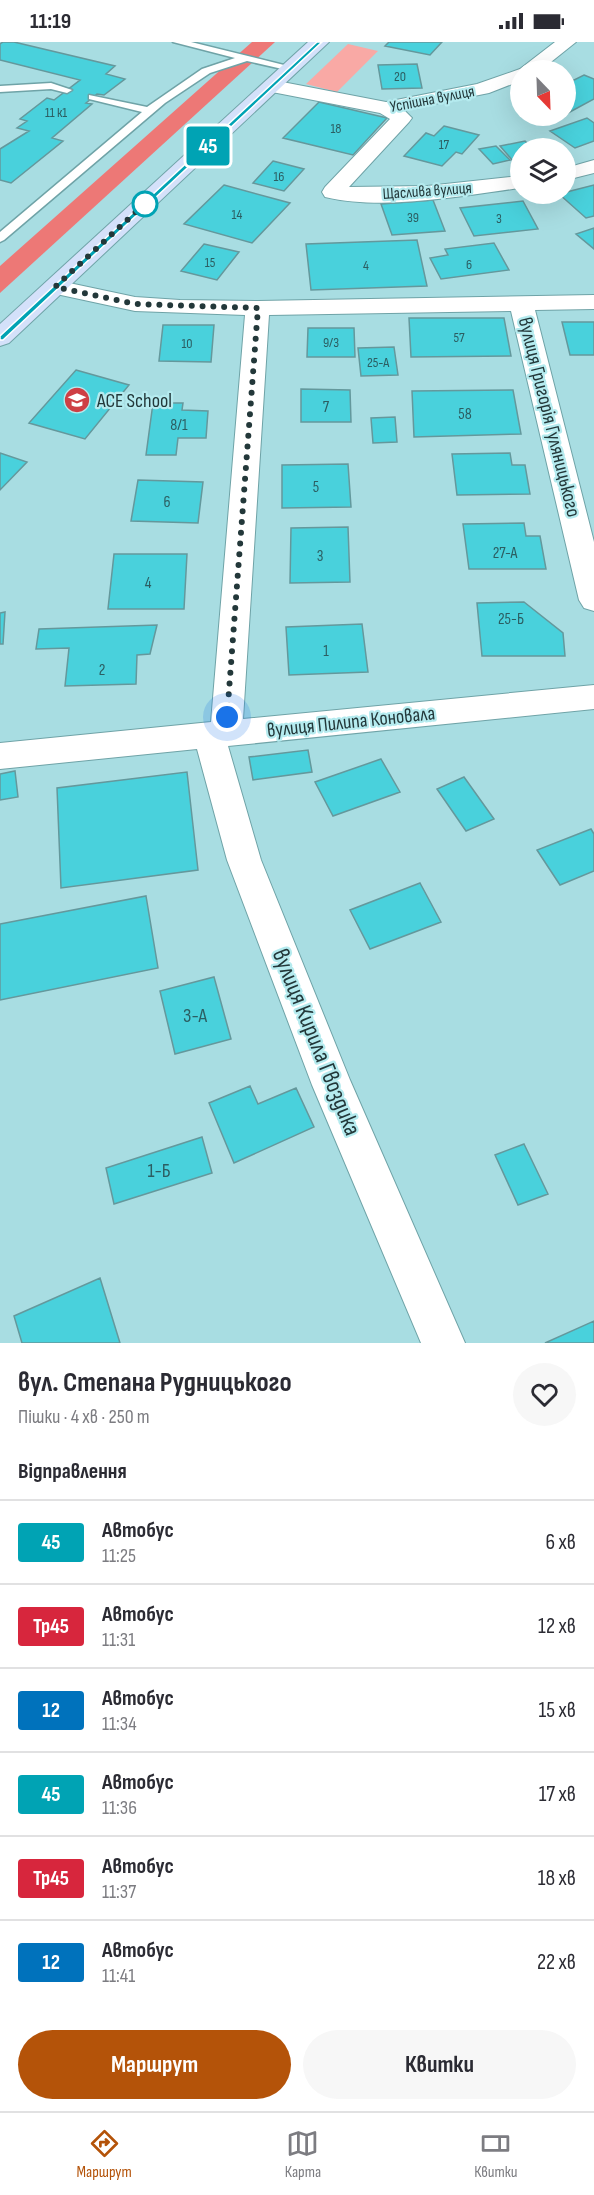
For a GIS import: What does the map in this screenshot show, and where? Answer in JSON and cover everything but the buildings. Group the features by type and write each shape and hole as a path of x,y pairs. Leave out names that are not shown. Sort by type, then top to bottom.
{"main road":[{"path":"0,338 319,42"}],"street":[{"path":"541,60 562,43"},
{"name":"Успішна вулиця","path":"272,86 386,108 482,89 510,79"},
{"name":"Щаслива вулиця","path":"386,108 402,118 333,192 354,195 386,194 510,183"},
{"path":"576,171 594,166"},
{"path":"55,287 135,304 258,308 522,304"},
{"name":"вулиця Григорія Гуляницького","path":"594,302 522,304 594,600"},
{"path":"217,734 258,308"},
{"name":"вулиця Пилипа Коновала","path":"0,756 594,697"},
{"name":"вулиця Кирила Гвоздика","path":"217,734 244,860 332,1085 443,1343"}],"lane":[{"path":"178,42 291,68"},
{"path":"0,238 150,111 206,71 246,58"},
{"path":"0,88 51,86 67,90"},
{"path":"93,97 150,111"}],"shaded area":[{"path":"252,42 275,42 0,293 0,266"},
{"path":"348,44 378,51 337,92 306,84"}],"bus line":[{"name":"45","path":"0,338 319,42"}],"place":[{"name":"ACE School","path":"77,400"}],"route":[{"path":"145,204 152,197 55,287 135,304 258,308 227,717"}]}
